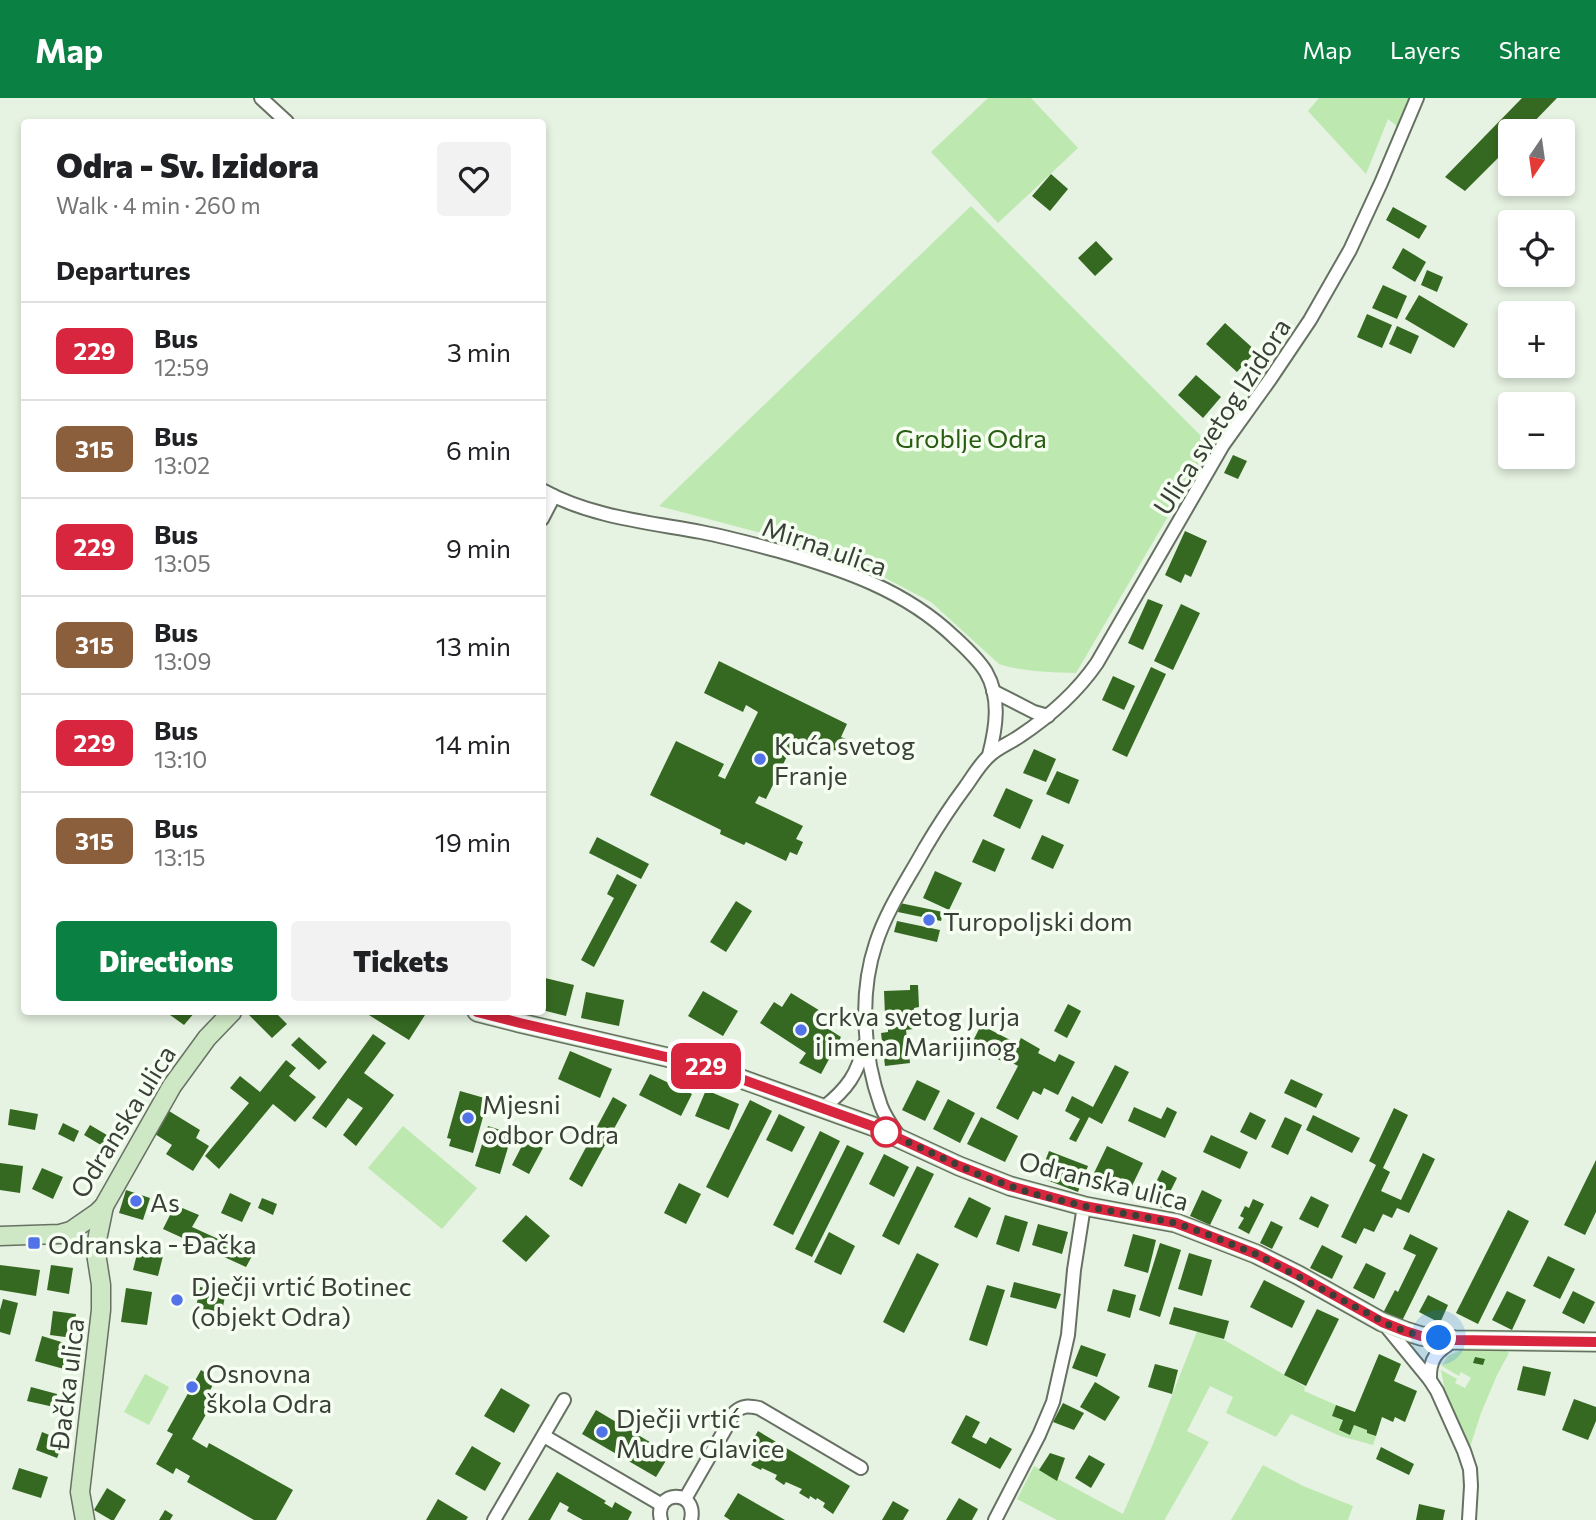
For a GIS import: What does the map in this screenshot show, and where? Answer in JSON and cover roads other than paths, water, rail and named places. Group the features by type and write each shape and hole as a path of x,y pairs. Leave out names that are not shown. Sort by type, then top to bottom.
{"street":[{"path":"261,98 283,119"},
{"name":"Ulica svetog Izidora","path":"989,755 1048,716 1088,677 1223,445 1310,320 1350,250 1417,98"},
{"name":"Mirna ulica","path":"548,493 616,517 703,532 821,564 854,575 904,600 940,624 986,672 996,709 989,755"},
{"path":"993,691 1034,712 1048,716"},
{"path":"900,1138 881,1107 869,1058 864,1003 875,943 936,829 989,755"},
{"name":"Odranska ulica","path":"0,1236 60,1234 78,1227 97,1213 104,1206 172,1086 207,1038 229,1015"},
{"name":"Odranska ulica","path":"489,1015 705,1066 900,1138 1010,1186 1084,1206 1176,1223 1267,1259 1382,1322 1421,1336 1455,1340 1596,1342"},
{"path":"823,1108 844,1091 853,1077 862,1057 866,1034"},
{"name":"Đačka ulica","path":"85,1520 80,1492 101,1310 101,1285 96,1253 104,1206"},
{"path":"995,1520 1053,1402 1068,1335 1084,1206"},
{"path":"60,1234 79,1240 96,1253"},
{"path":"1382,1322 1430,1380 1451,1422 1470,1469 1469,1520"},
{"path":"1430,1380 1430,1369 1437,1353 1455,1340"},
{"path":"494,1520 564,1400"},
{"path":"685,1499 735,1412 742,1407 759,1408 860,1468"},
{"path":"544,1436 662,1504"},
{"path":"661,1520 662,1504 675,1496 685,1499 691,1507 691,1520"}],"place":[{"name":"Kuća svetog Franje","path":"760,759"},
{"name":"Turopoljski dom","path":"929,920"},
{"name":"crkva svetog Jurja i imena Marijinog","path":"801,1030"},
{"name":"Mjesni odbor Odra","path":"468,1118"},
{"name":"As","path":"136,1201"},
{"name":"Odranska - Đačka","path":"34,1243"},
{"name":"Dječji vrtić Botinec (objekt Odra)","path":"177,1300"},
{"name":"Osnovna škola Odra","path":"192,1387"},
{"name":"Dječji vrtić Mudre Glavice","path":"602,1432"}],"park label":[{"name":"Groblje Odra","path":"971,437"}]}
